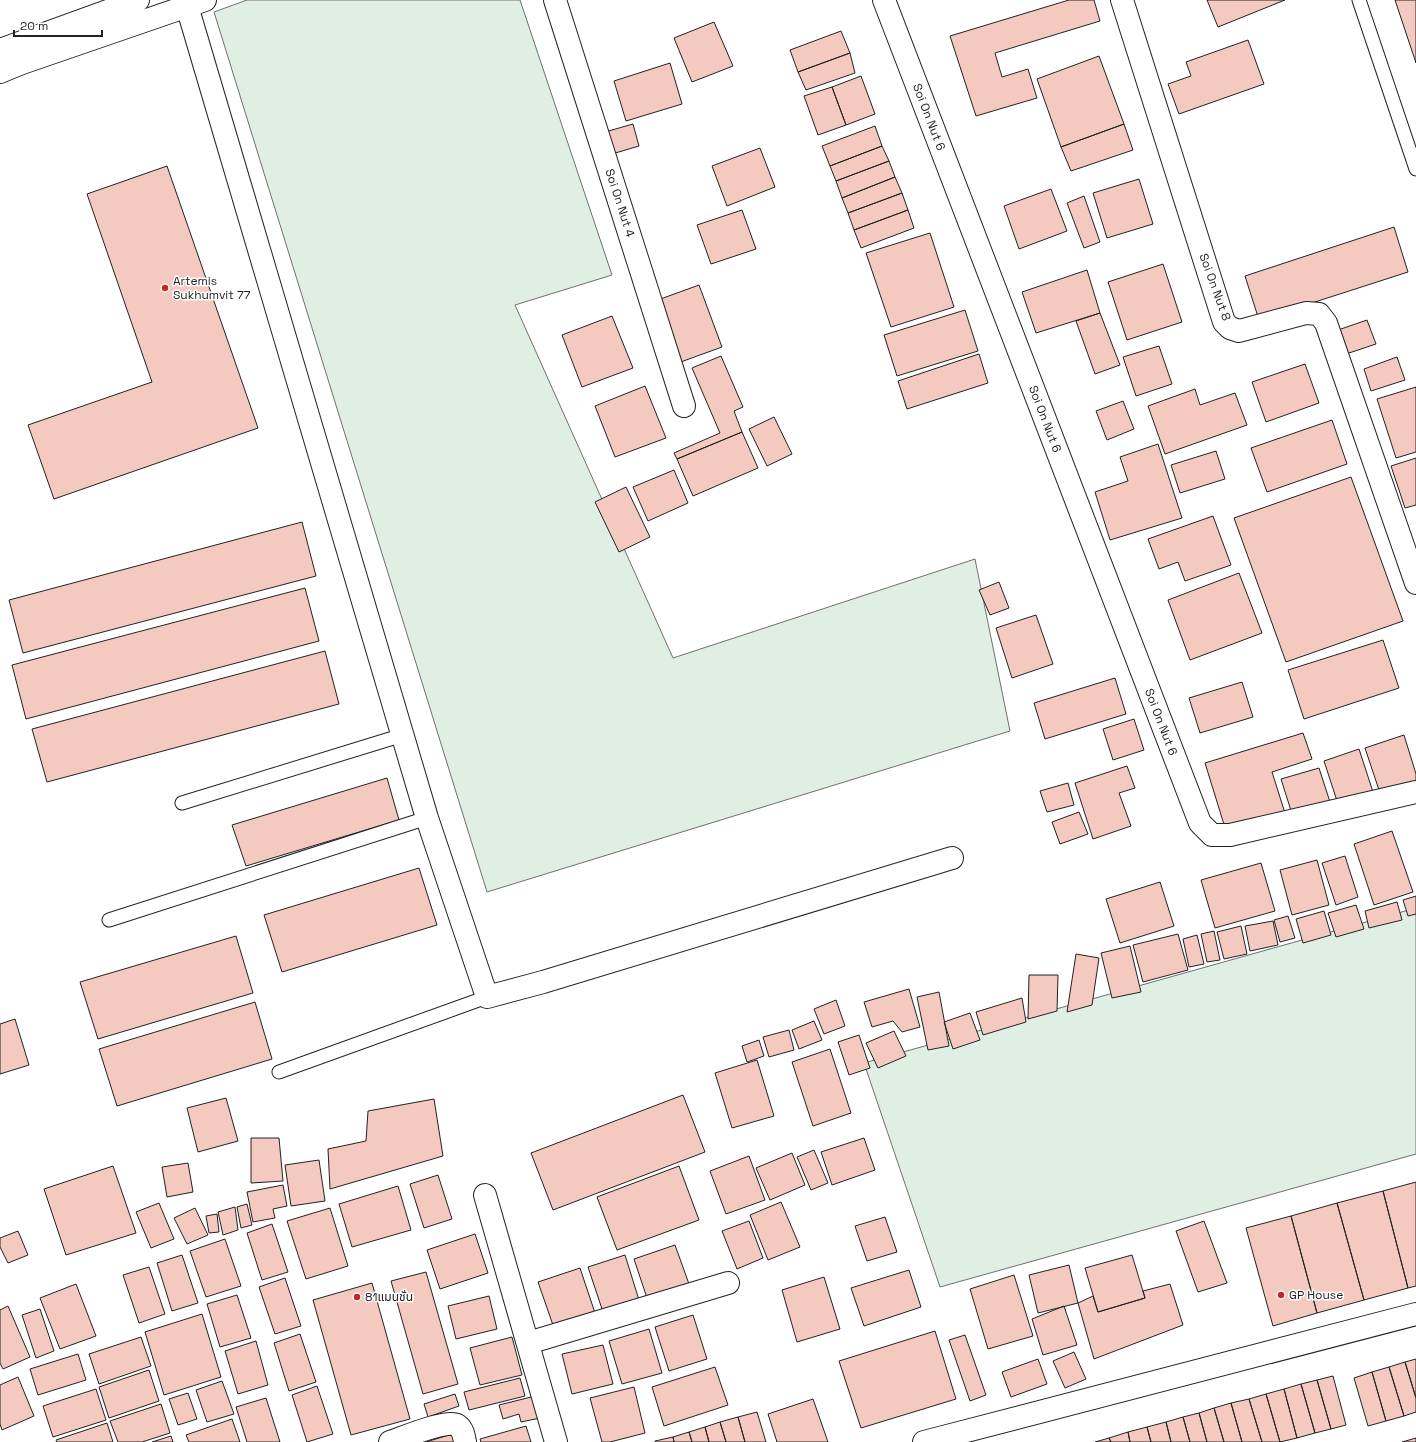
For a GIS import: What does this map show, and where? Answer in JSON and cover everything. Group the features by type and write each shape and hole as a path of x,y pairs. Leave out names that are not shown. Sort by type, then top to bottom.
{"street":[{"path":"0,72 12,52 138,0"},
{"name":"Soi On Nut 4","path":"555,0 684,406"},
{"name":"Soi On Nut 6","path":"884,0 1200,823 1212,835 1230,835 1416,792"},
{"name":"Soi On Nut 8","path":"1122,0 1224,322 1230,328 1239,331 1306,312 1319,314 1326,323 1416,583"},
{"path":"12,52 192,2 427,818 487,996 543,982 952,858"},
{"path":"486,1195 556,1442"},
{"path":"528,1343 728,1283"},
{"path":"924,1442 1416,1314"},
{"path":"390,1442 431,1428 449,1424 456,1424 461,1428 465,1442"}],"lane":[{"path":"1359,0 1416,169"},
{"path":"182,803 403,735"},
{"path":"109,920 427,818"},
{"path":"279,1072 487,996"}],"green space":[{"path":"247,0 520,0 612,275 515,305 673,658 975,559 1010,731 487,892 214,12"},
{"path":"1416,908 1416,1154 940,1287 864,1063"}],"building":[{"path":"1069,0 1094,0 1100,21 995,53 1002,77 1028,69 1037,98 976,116 950,36"},
{"path":"1207,0 1285,0 1218,27"},
{"path":"1395,0 1416,0 1416,63"},
{"path":"714,22 733,66 692,82 674,38"},
{"path":"841,31 850,53 798,72 790,50"},
{"path":"1248,40 1264,84 1179,114 1168,84 1191,76 1186,62"},
{"path":"850,53 855,73 806,90 798,72"},
{"path":"1099,56 1124,124 1061,147 1037,79"},
{"path":"670,63 682,104 626,121 614,81"},
{"path":"861,76 875,114 846,125 832,87"},
{"path":"832,87 846,125 818,135 804,96"},
{"path":"633,124 639,146 612,154 605,132"},
{"path":"1124,124 1133,150 1071,171 1061,147"},
{"path":"875,126 882,146 830,166 822,146"},
{"path":"882,146 889,161 836,181 830,166"},
{"path":"760,148 775,187 727,206 712,166"},
{"path":"889,161 895,177 842,198 836,181"},
{"name":"Artemis Sukhumvit 77","path":"167,166 258,428 54,499 28,425 152,382 87,194"},
{"path":"895,177 902,193 848,213 842,198"},
{"path":"1139,179 1153,224 1107,238 1093,193"},
{"path":"1051,189 1067,231 1019,249 1004,206"},
{"path":"902,193 908,210 854,230 848,213"},
{"path":"1084,196 1100,242 1084,248 1067,203"},
{"path":"742,210 756,249 711,264 697,225"},
{"path":"908,210 914,228 861,248 854,230"},
{"path":"1394,227 1408,272 1259,320 1245,276"},
{"path":"930,233 954,307 891,327 866,253"},
{"path":"1163,264 1182,322 1127,340 1108,282"},
{"path":"1087,270 1100,313 1036,333 1022,292"},
{"path":"699,285 722,347 678,363 655,301"},
{"path":"965,310 978,351 897,376 884,335"},
{"path":"1100,313 1120,365 1095,374 1076,321"},
{"path":"612,316 633,368 582,387 562,335"},
{"path":"1367,320 1376,344 1346,354 1338,330"},
{"path":"1159,346 1172,384 1136,396 1123,357"},
{"path":"979,354 988,383 907,409 898,381"},
{"path":"721,356 743,407 734,411 742,432 677,459 674,453 720,433 692,368"},
{"path":"1397,357 1405,380 1371,391 1364,369"},
{"path":"1305,364 1319,403 1266,422 1252,382"},
{"path":"645,386 666,438 615,457 595,406"},
{"path":"1416,387 1416,452 1396,458 1377,399"},
{"path":"1195,389 1200,405 1235,393 1247,425 1165,454 1148,406"},
{"path":"1123,401 1134,429 1107,440 1096,411"},
{"path":"774,417 792,454 767,466 749,429"},
{"path":"1332,420 1347,464 1267,492 1251,448"},
{"path":"742,432 758,468 693,496 677,459"},
{"path":"1158,444 1182,518 1110,540 1095,492 1128,481 1120,457"},
{"path":"1216,451 1225,479 1180,493 1171,465"},
{"path":"1416,458 1416,505 1405,508 1391,466"},
{"path":"674,470 688,503 648,521 633,487"},
{"path":"1351,477 1403,621 1286,662 1234,518"},
{"path":"626,487 650,537 619,552 595,502"},
{"path":"1213,516 1231,565 1185,581 1178,562 1159,569 1148,539"},
{"path":"302,522 316,576 23,653 9,600"},
{"path":"1239,573 1262,633 1190,660 1168,600"},
{"path":"999,582 1009,608 990,615 979,590"},
{"path":"305,588 319,641 26,719 12,665"},
{"path":"1036,615 1053,664 1012,678 996,628"},
{"path":"1383,640 1399,688 1304,719 1288,670"},
{"path":"325,651 339,704 47,782 32,729"},
{"path":"1115,678 1126,714 1045,739 1034,703"},
{"path":"1242,682 1253,717 1200,733 1189,698"},
{"path":"1134,719 1144,750 1113,760 1103,729"},
{"path":"1303,733 1312,759 1272,772 1285,813 1226,831 1205,763"},
{"path":"1404,735 1416,774 1416,783 1380,793 1365,748"},
{"path":"1359,749 1374,795 1339,807 1324,761"},
{"path":"1127,766 1135,788 1119,793 1131,826 1093,839 1075,783"},
{"path":"1319,768 1331,805 1293,817 1281,779"},
{"path":"387,778 399,820 246,866 232,825"},
{"path":"1068,783 1074,805 1047,812 1040,791"},
{"path":"1079,812 1088,834 1060,844 1052,822"},
{"path":"1392,831 1413,892 1374,905 1354,844"},
{"path":"1345,856 1358,897 1336,905 1322,863"},
{"path":"1317,860 1329,905 1292,915 1280,870"},
{"path":"1261,863 1275,911 1215,928 1201,880"},
{"path":"419,868 437,925 282,972 264,915"},
{"path":"1160,882 1174,926 1120,943 1106,899"},
{"path":"1416,896 1416,914 1408,916 1403,900"},
{"path":"1397,902 1402,920 1369,928 1365,911"},
{"path":"1356,905 1364,929 1336,937 1328,913"},
{"path":"1324,911 1331,935 1303,943 1296,919"},
{"path":"1288,916 1295,938 1280,942 1274,920"},
{"path":"1273,921 1278,945 1250,951 1245,926"},
{"path":"1241,926 1247,954 1224,959 1217,932"},
{"path":"1214,931 1220,960 1207,962 1201,934"},
{"path":"1178,934 1188,970 1143,982 1133,945"},
{"path":"1197,935 1204,964 1189,967 1183,939"},
{"path":"236,936 253,993 98,1039 80,982"},
{"path":"1130,946 1141,992 1112,998 1101,953"},
{"path":"1076,954 1099,958 1092,1005 1067,1012"},
{"path":"1029,975 1058,975 1057,1011 1028,1019"},
{"path":"909,989 920,1027 902,1032 893,1021 872,1027 864,1002"},
{"path":"939,992 949,1046 928,1050 917,997"},
{"path":"1022,998 1026,1022 983,1035 976,1012"},
{"path":"836,1000 845,1026 824,1034 814,1009"},
{"path":"255,1002 272,1059 117,1106 99,1049"},
{"path":"970,1013 980,1040 953,1049 944,1022"},
{"path":"15,1019 29,1065 0,1074 0,1024"},
{"path":"814,1021 822,1040 799,1049 792,1030"},
{"path":"789,1030 794,1050 769,1057 763,1037"},
{"path":"894,1031 906,1056 878,1068 866,1043"},
{"path":"859,1035 870,1068 849,1075 838,1042"},
{"path":"759,1040 764,1056 747,1062 742,1046"},
{"path":"830,1049 851,1113 813,1126 792,1062"},
{"path":"757,1060 774,1116 732,1128 715,1073"},
{"path":"683,1095 705,1152 553,1210 531,1153"},
{"path":"226,1098 238,1141 198,1152 187,1108"},
{"path":"434,1099 443,1156 330,1189 328,1149 366,1141 368,1111"},
{"path":"251,1138 279,1138 283,1181 251,1183"},
{"path":"864,1138 875,1170 832,1185 821,1152"},
{"path":"814,1150 828,1183 811,1190 797,1157"},
{"path":"792,1153 805,1185 770,1200 756,1168"},
{"path":"749,1156 765,1200 726,1214 710,1171"},
{"path":"319,1160 325,1201 291,1206 285,1165"},
{"path":"188,1163 193,1192 167,1197 162,1167"},
{"path":"113,1166 136,1233 66,1255 44,1189"},
{"path":"679,1166 699,1220 617,1250 597,1197"},
{"path":"438,1175 452,1219 424,1228 410,1184"},
{"path":"1416,1182 1416,1286 1408,1288 1383,1191"},
{"path":"283,1185 287,1206 273,1209 275,1218 253,1222 247,1192"},
{"path":"398,1186 411,1230 352,1247 339,1204"},
{"path":"1383,1191 1408,1288 1364,1300 1337,1203"},
{"path":"781,1202 800,1247 768,1260 750,1215"},
{"path":"159,1203 174,1239 151,1248 136,1212"},
{"path":"1337,1203 1364,1300 1317,1313 1291,1216"},
{"path":"247,1204 252,1225 241,1228 237,1207"},
{"path":"235,1207 238,1230 223,1235 218,1212"},
{"path":"195,1208 208,1235 187,1244 174,1218"},
{"path":"330,1208 348,1266 306,1279 287,1221"},
{"path":"217,1214 219,1232 209,1233 206,1216"},
{"path":"1291,1216 1317,1313 1273,1326 1246,1228"},
{"path":"885,1217 897,1252 867,1261 855,1226"},
{"path":"749,1221 763,1258 737,1269 722,1231"},
{"path":"1204,1221 1227,1283 1198,1292 1176,1231"},
{"path":"272,1224 288,1272 262,1280 247,1233"},
{"path":"18,1231 28,1255 8,1263 0,1247 0,1238"},
{"path":"475,1234 488,1273 440,1289 427,1250"},
{"path":"225,1239 241,1286 206,1297 190,1251"},
{"path":"675,1245 689,1284 647,1298 634,1259"},
{"path":"182,1255 198,1303 172,1311 157,1263"},
{"path":"625,1255 639,1300 603,1312 588,1267"},
{"path":"1132,1255 1145,1298 1098,1312 1085,1268"},
{"path":"1069,1265 1078,1303 1038,1313 1029,1275"},
{"path":"149,1267 165,1314 139,1323 123,1275"},
{"path":"580,1268 595,1313 554,1328 538,1282"},
{"path":"909,1270 921,1307 864,1326 851,1288"},
{"path":"426,1272 458,1384 423,1394 391,1281"},
{"path":"1014,1275 1033,1336 988,1349 970,1289"},
{"path":"824,1277 840,1329 797,1342 782,1290"},
{"path":"285,1278 301,1326 275,1334 259,1287"},
{"path":"372,1283 410,1419 351,1435 313,1300"},
{"path":"76,1284 96,1336 60,1349 40,1298"},
{"path":"1170,1284 1183,1325 1094,1359 1078,1303 1093,1296 1098,1312 1145,1298 1143,1291"},
{"path":"237,1295 251,1338 220,1347 207,1304"},
{"path":"489,1296 497,1329 456,1339 448,1306"},
{"path":"8,1306 30,1357 3,1369 0,1363 0,1310"},
{"path":"1064,1306 1077,1345 1043,1355 1032,1319"},
{"path":"40,1309 54,1351 36,1358 22,1315"},
{"path":"202,1314 221,1377 164,1395 145,1332"},
{"path":"693,1315 707,1359 669,1371 655,1327"},
{"path":"649,1329 662,1373 622,1384 609,1341"},
{"path":"935,1331 956,1399 861,1428 839,1361"},
{"path":"300,1334 316,1382 289,1391 274,1343"},
{"path":"965,1335 986,1395 970,1401 949,1340"},
{"path":"141,1337 151,1366 99,1384 89,1354"},
{"path":"512,1337 522,1375 480,1385 470,1348"},
{"path":"256,1341 268,1385 238,1394 225,1351"},
{"path":"603,1345 613,1384 572,1394 562,1354"},
{"path":"1074,1352 1086,1379 1065,1388 1053,1361"},
{"path":"78,1354 86,1380 38,1395 30,1369"},
{"path":"1038,1359 1047,1384 1011,1397 1002,1372"},
{"path":"1416,1359 1416,1398 1405,1362"},
{"path":"1405,1362 1416,1398 1416,1412 1404,1416 1389,1367"},
{"path":"715,1367 728,1405 664,1426 652,1387"},
{"path":"1389,1367 1404,1416 1386,1421 1372,1372"},
{"path":"149,1370 159,1401 109,1418 99,1387"},
{"path":"1372,1372 1386,1421 1368,1426 1354,1378"},
{"path":"1333,1376 1346,1425 1331,1429 1317,1380"},
{"path":"18,1377 34,1416 2,1430 0,1424 0,1385"},
{"path":"520,1378 525,1396 469,1410 464,1392"},
{"path":"1317,1380 1331,1429 1315,1433 1301,1384"},
{"path":"222,1381 234,1414 207,1422 196,1390"},
{"path":"1301,1384 1315,1433 1297,1438 1284,1389"},
{"path":"317,1386 333,1434 307,1442 292,1395"},
{"path":"634,1387 645,1433 610,1442 602,1442 590,1398"},
{"path":"96,1389 106,1420 53,1437 43,1406"},
{"path":"1284,1389 1297,1438 1280,1442 1266,1394"},
{"path":"188,1393 197,1419 178,1425 169,1399"},
{"path":"455,1394 459,1406 428,1417 424,1404"},
{"path":"1266,1394 1280,1442 1262,1442 1249,1399"},
{"path":"539,1395 545,1417 521,1422 519,1414 503,1419 499,1405"},
{"path":"266,1398 280,1442 247,1442 236,1407"},
{"path":"813,1399 828,1442 777,1442 768,1414"},
{"path":"1249,1399 1262,1442 1242,1442 1231,1403"},
{"path":"1231,1403 1242,1442 1224,1442 1214,1408"},
{"path":"161,1404 170,1433 142,1442 118,1442 110,1421"},
{"path":"1214,1408 1224,1442 1207,1442 1199,1413"},
{"path":"757,1412 766,1442 745,1442 738,1417"},
{"path":"1199,1413 1207,1442 1190,1442 1183,1417"},
{"path":"738,1417 745,1442 726,1442 720,1422"},
{"path":"1183,1417 1190,1442 1171,1442 1166,1422"},
{"path":"232,1419 240,1442 189,1442 186,1435"},
{"path":"720,1422 726,1442 709,1442 705,1427"},
{"path":"1166,1422 1171,1442 1151,1442 1147,1427"},
{"path":"107,1423 113,1442 57,1442 56,1440"},
{"path":"526,1426 531,1442 481,1442 480,1439"},
{"path":"705,1427 709,1442 692,1442 689,1432"},
{"path":"1147,1427 1151,1442 1130,1442 1128,1432"},
{"path":"689,1432 692,1442 674,1442 673,1437"},
{"path":"1128,1432 1130,1442 1111,1442 1109,1438"},
{"path":"452,1434 455,1442 426,1442"},
{"path":"171,1436 173,1442 152,1442"},
{"path":"673,1437 674,1442 655,1442 655,1441"},
{"path":"1109,1438 1111,1442 1095,1442"},
{"path":"1416,1438 1416,1442 1402,1442"}],"place":[{"name":"Artemis Sukhumvit 77","path":"165,288"},
{"name":"GP House","path":"1281,1295"},
{"name":"81แมนชั่น","path":"357,1297"}]}
